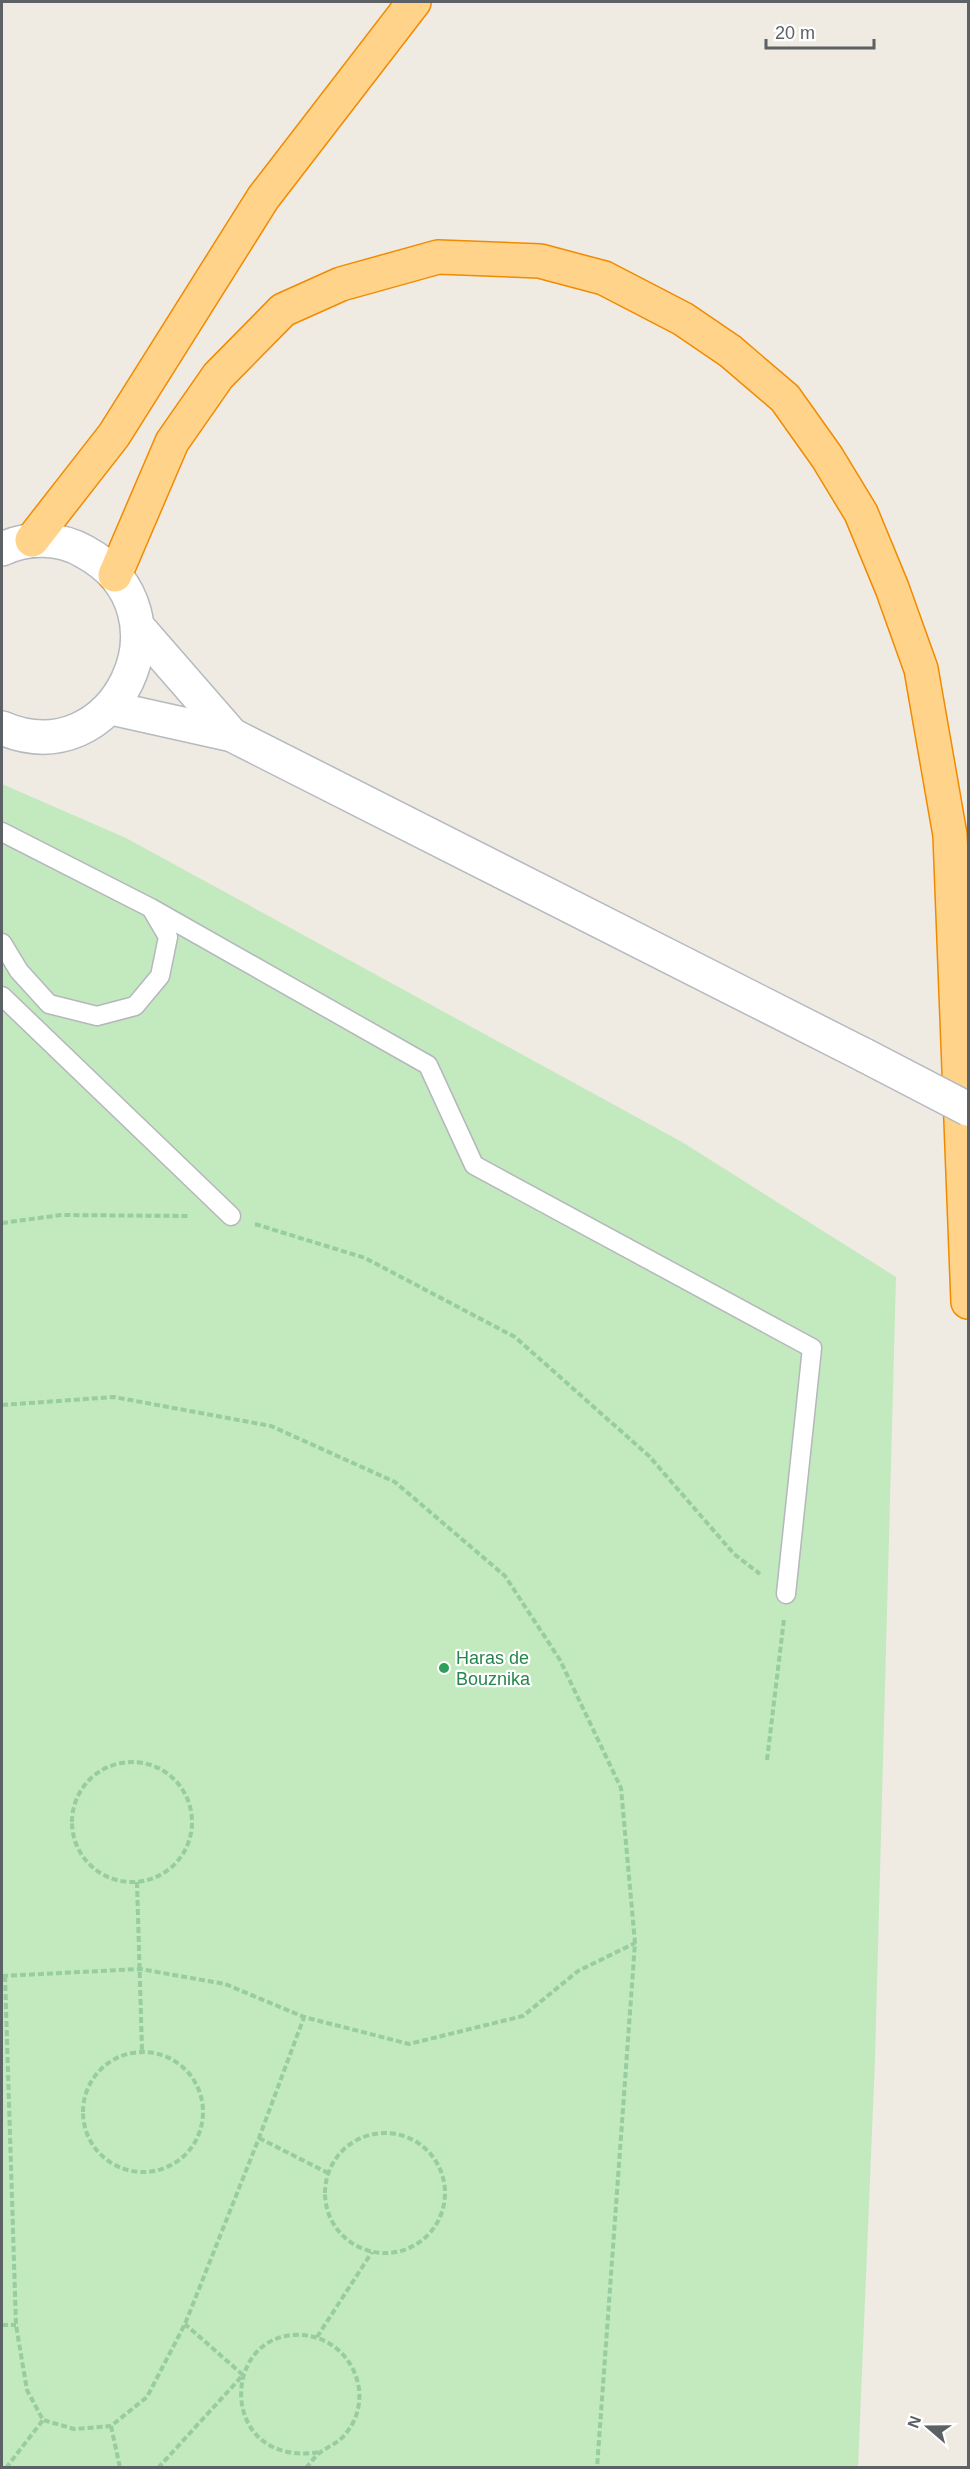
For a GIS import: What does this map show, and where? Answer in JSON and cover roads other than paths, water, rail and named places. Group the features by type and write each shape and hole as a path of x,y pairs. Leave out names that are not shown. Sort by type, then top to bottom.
{"highway":[{"path":"17,545 114,435 263,198 414,2"},
{"path":"115,574 172,442 218,376 283,309 341,284 438,257 540,261 604,278 683,318 730,351 785,398 827,457 861,513 892,588 921,669 950,835 969,1302"}],"street":[{"path":"2,728 17,735 51,737 83,728 111,708 128,684 137,656 138,627 131,599 115,574 98,559 78,548 56,541 17,545"},
{"path":"138,627 232,735"},
{"path":"111,708 232,735 969,1108"}],"lane":[{"path":"2,832 151,908 428,1065 474,1165 812,1348 786,1594"},
{"path":"2,943 19,970 48,1004 97,1016 135,1006 160,976 168,937 151,908"},
{"path":"2,996 231,1216"}],"place":[{"name":"Haras de Bouznika","path":"444,1668"}]}
